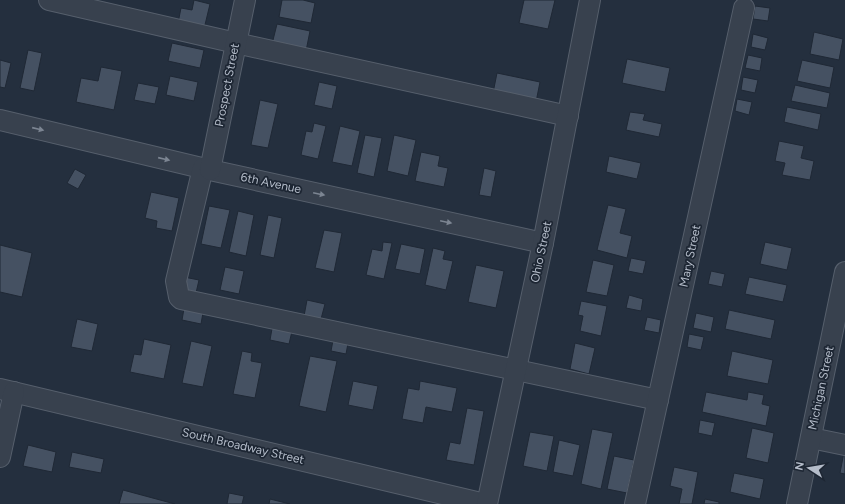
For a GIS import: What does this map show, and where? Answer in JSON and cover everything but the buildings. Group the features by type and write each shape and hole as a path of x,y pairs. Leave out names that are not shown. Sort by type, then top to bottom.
{"street":[{"path":"49,0 568,116"},
{"name":"Prospect Street","path":"245,0 206,169 176,281 179,297 181,299 515,370"},
{"name":"Ohio Street","path":"486,504 543,243 590,0"},
{"name":"Mary Street","path":"635,504 744,8"},
{"name":"6th Avenue","path":"0,120 206,169 543,243"},
{"name":"Michigan Street","path":"797,504 845,272"},
{"path":"515,370 658,400"},
{"path":"0,457 7,391"},
{"name":"South Broadway Street","path":"7,391 486,504"},
{"path":"811,438 845,445"}]}
